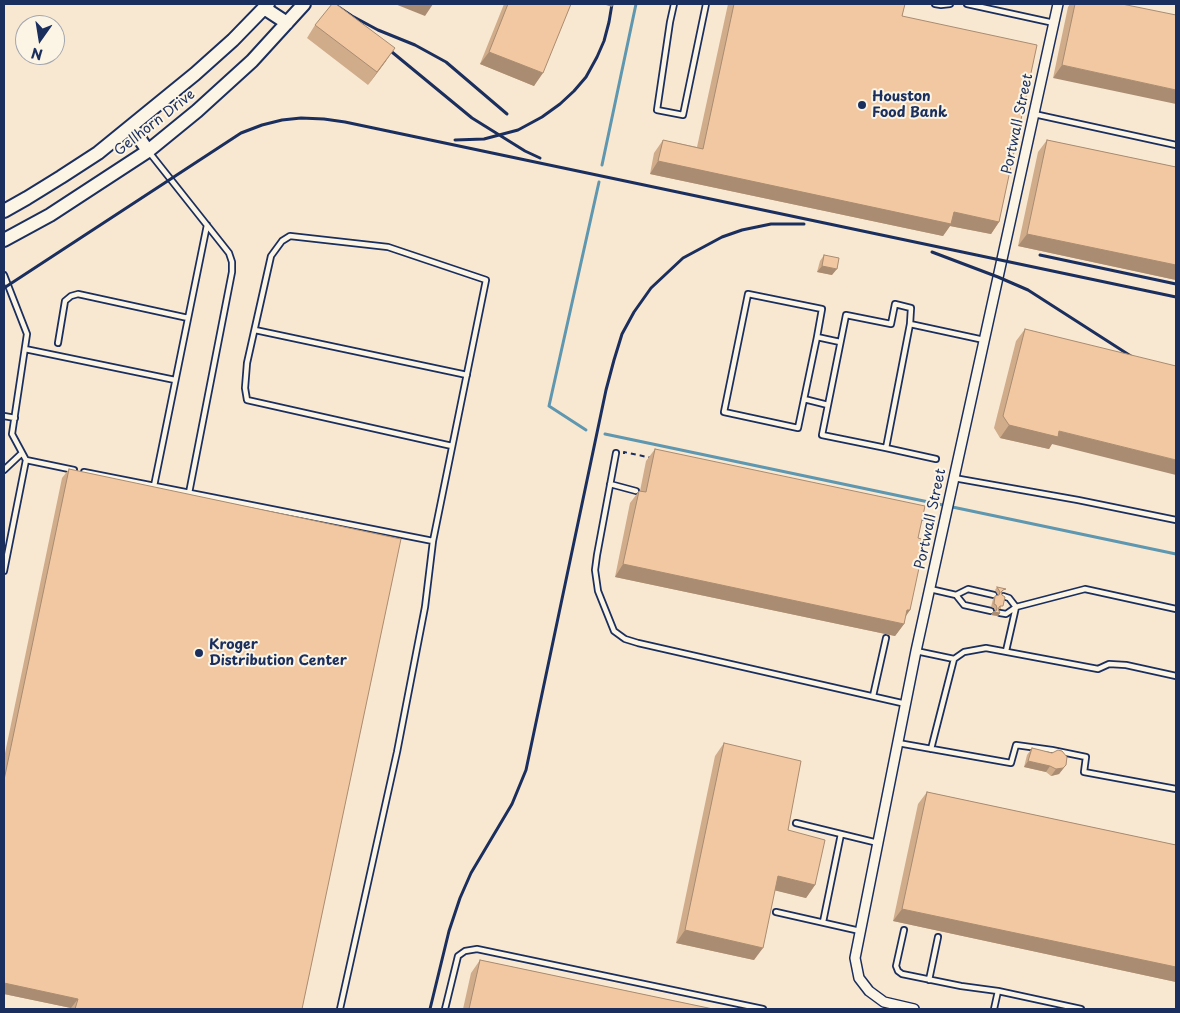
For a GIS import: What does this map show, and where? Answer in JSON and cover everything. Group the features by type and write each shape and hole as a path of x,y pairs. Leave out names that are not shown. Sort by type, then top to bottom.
{"main road":[{"name":"Gellhorn Drive","path":"4,240 50,215 148,151 197,111 252,61 304,4"},
{"name":"Gellhorn Drive","path":"4,210 69,173 98,153 195,74 233,40 264,5"},
{"path":"264,5 287,23"},
{"path":"131,126 148,151"}],"street":[{"name":"Portwall Street","path":"914,1009 884,1002 869,991 859,978 855,958 916,651 1058,4"}],"lane":[{"path":"674,4 657,110 683,115 706,4"},
{"path":"935,4 950,4"},
{"path":"967,4 1054,23"},
{"path":"1034,114 1176,145"},
{"path":"148,151 229,253 232,262 232,272 189,493"},
{"path":"154,486 207,224"},
{"path":"340,1009 397,752 425,607 433,541 486,280 388,248 290,236 282,242 271,256 247,363 244,388 247,400 452,446"},
{"path":"4,275 27,334 12,434 26,460 433,541"},
{"path":"58,343 65,301 71,296 78,294 188,318"},
{"path":"748,294 822,309 817,337 798,428 724,412 748,294"},
{"path":"886,448 910,324 911,308 895,304 891,324 846,315 822,435 936,459"},
{"path":"910,324 984,340"},
{"path":"255,330 466,375"},
{"path":"817,337 840,342"},
{"path":"25,349 175,380"},
{"path":"804,400 828,405"},
{"path":"4,416 15,418"},
{"path":"616,453 595,570 598,591 614,631 625,639 638,643 906,704"},
{"path":"4,470 22,454"},
{"path":"4,571 26,460"},
{"path":"954,478 1176,520"},
{"path":"610,484 636,490"},
{"path":"930,589 956,595 964,605 991,611"},
{"path":"956,595 968,589 994,594"},
{"path":"1000,613 1006,614 1016,607 1085,589 1176,609"},
{"path":"1003,596 1009,598 1016,607 1006,652"},
{"path":"873,696 886,638"},
{"path":"931,749 954,659 964,652 986,648 1098,669 1109,664 1126,665 1176,676"},
{"path":"916,651 954,659"},
{"path":"898,743 1011,763 1016,745 1052,750 1086,757 1084,772 1176,789"},
{"path":"796,824 878,843"},
{"path":"823,922 841,834"},
{"path":"776,912 860,930"},
{"path":"904,930 896,966 902,974 961,986 998,990 1081,1009"},
{"path":"929,980 938,937"},
{"path":"446,1009 458,956 477,949 763,1009"},
{"path":"994,1009 998,990"}],"path":[{"path":"616,453 624,454 624,452 653,458"},
{"path":"920,514 919,519 944,524"}],"shaded area":[{"path":"4,4 1176,4 1176,1009 4,1009"}],"building":[{"path":"332,4 336,4 395,48 377,72 315,25"},
{"path":"508,4 571,4 543,73 489,52"},
{"name":"Houston Food Bank","path":"734,4 905,4 902,16 1037,45 999,222 954,212 951,224 658,161 663,140 703,149"},
{"path":"1075,4 1122,4 1176,15 1176,90 1062,65"},
{"path":"1047,140 1176,167 1176,265 1027,234"},
{"path":"824,255 839,258 837,269 822,266"},
{"path":"1025,329 1176,366 1176,460 1059,431 1058,437 1009,425 1003,416"},
{"path":"655,449 925,506 918,538 925,540 910,610 907,610 904,624 623,564 639,491 646,492"},
{"name":"Kroger Distribution Center","path":"69,469 401,539 302,1009 75,1009 78,999 4,983 4,780"},
{"path":"997,587 1006,589 1001,592 1005,597 1003,606 1000,606 998,609 1000,613 993,612 997,608 994,604 995,596 999,595 1000,592"},
{"path":"724,743 801,761 788,830 825,840 815,885 778,876 763,948 685,930"},
{"path":"1032,748 1052,753 1058,750 1062,751 1067,757 1066,765 1063,768 1056,769 1028,761"},
{"path":"927,792 1176,845 1176,967 902,909"},
{"path":"480,960 713,1009 469,1009"}],"waterway":[{"path":"602,165 636,4"},
{"path":"586,430 549,406 599,182"},
{"path":"605,434 1176,554"}],"railway":[{"path":"334,4 378,30 415,45 446,62 507,114"},
{"path":"455,140 484,139 518,130 542,117 560,104 586,77 597,57 604,41 612,4"},
{"path":"381,43 472,118 525,151 540,158"},
{"path":"4,288 241,133 262,125 301,118 345,122 1176,297"},
{"path":"430,1009 449,931 460,898 471,873 512,804 526,770 606,390 622,334 634,312 651,288 683,258 722,237 742,230 771,224 804,224"},
{"path":"932,252 1028,290 1137,360"},
{"path":"1040,255 1176,284"}],"place":[{"name":"Houston Food Bank","path":"862,105"},
{"name":"Kroger Distribution Center","path":"199,653"}]}
